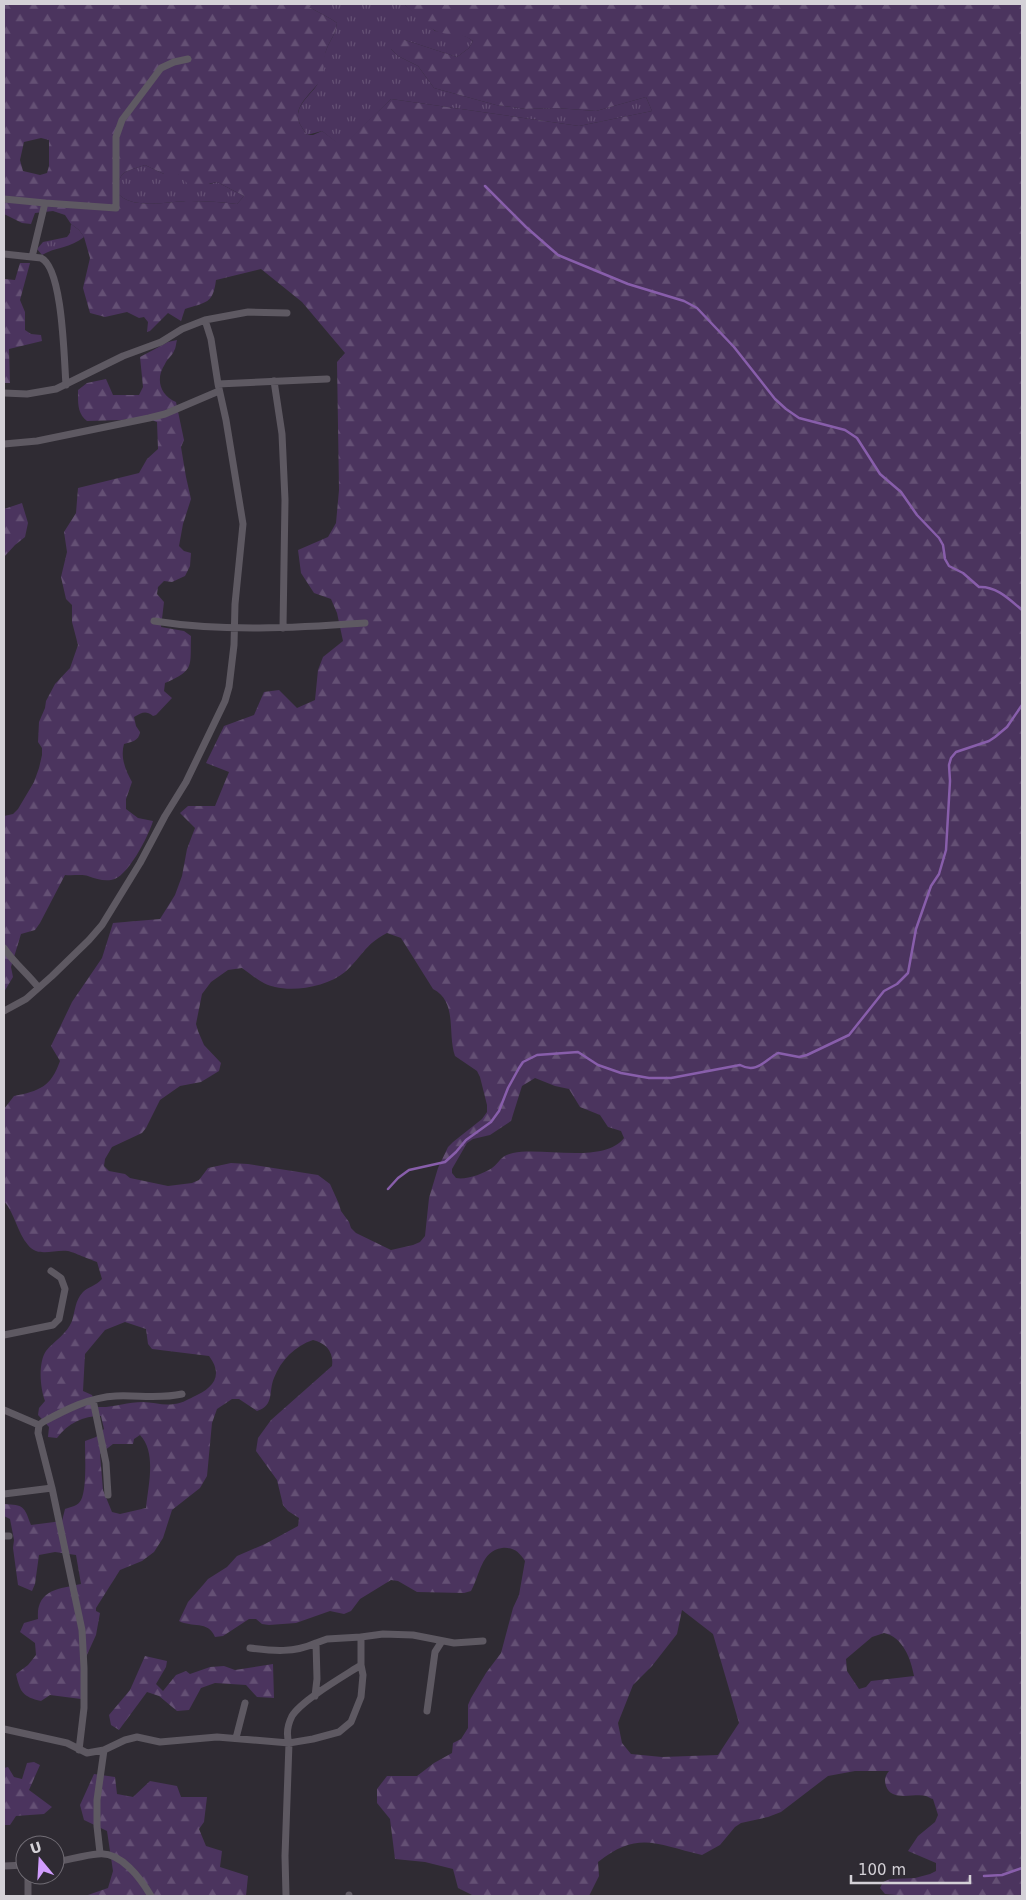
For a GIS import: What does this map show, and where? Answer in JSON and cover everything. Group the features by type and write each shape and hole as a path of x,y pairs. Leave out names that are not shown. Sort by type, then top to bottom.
{"street":[{"path":"4,199 116,208 116,137 118,128 122,120 165,65 188,59"},
{"path":"32,257 45,203"},
{"path":"4,254 44,259 54,276 60,313 66,385"},
{"path":"4,393 42,392 66,385 123,356 161,342 182,329 204,320 248,312 287,313"},
{"path":"4,1011 26,999 73,956 102,925 186,782 225,701 229,687 234,645 243,524 211,339 204,320"},
{"path":"4,444 36,441 166,414 218,387 274,381 327,379"},
{"path":"274,381 282,434 285,500 283,628"},
{"path":"154,620 234,629 365,623"},
{"path":"4,948 38,987"},
{"path":"4,1335 53,1325 59,1319 65,1289 61,1278 51,1271"},
{"path":"79,1750 84,1698 82,1630 52,1488 38,1433 40,1425 70,1409 93,1400 114,1396 167,1397 182,1394"},
{"path":"93,1400 106,1463 108,1495"},
{"path":"4,1410 40,1425"},
{"path":"4,1494 52,1488"},
{"path":"250,1648 270,1651 293,1650 305,1648 327,1639 383,1634 413,1635 454,1642 483,1641"},
{"path":"4,1729 67,1743 87,1753 104,1750 125,1740 138,1737 160,1742 205,1738 289,1742 313,1739 339,1732 348,1726 361,1697 364,1675 361,1665 361,1637"},
{"path":"427,1711 435,1652 442,1641"},
{"path":"314,1696 317,1679 316,1643"},
{"path":"286,1896 288,1730 291,1718 298,1709 314,1696 361,1665"},
{"path":"236,1738 245,1703"},
{"path":"100,1853 97,1800 104,1750"},
{"path":"65,1860 100,1853 114,1858 138,1875 151,1896"}],"green space":[{"path":"4,4 309,4 309,7 337,23 327,48 321,79 301,105 298,120 307,135 313,135 322,131 342,146 391,99 579,126 652,111 646,97 596,111 556,108 526,109 496,105 434,88 418,66 398,56 391,49 390,41 397,39 405,40 457,57 469,48 473,41 463,36 434,30 404,4 1022,4 1022,1896 906,1896 885,1894 880,1888 883,1882 890,1879 915,1878 936,1871 936,1863 908,1851 918,1836 935,1822 938,1815 933,1799 927,1796 903,1796 889,1791 885,1780 889,1771 855,1771 828,1776 781,1812 741,1823 735,1827 720,1845 702,1855 660,1844 637,1843 625,1846 598,1862 599,1876 589,1896 474,1896 458,1888 453,1869 425,1862 395,1859 390,1819 377,1803 377,1789 387,1776 417,1776 434,1763 452,1753 453,1743 461,1739 468,1728 468,1705 486,1673 501,1653 513,1608 519,1595 525,1561 521,1555 510,1548 495,1550 485,1559 471,1591 464,1593 417,1592 398,1581 391,1580 360,1599 351,1611 344,1614 330,1611 296,1623 269,1625 262,1624 256,1619 249,1619 223,1636 215,1637 204,1626 179,1621 188,1602 208,1579 227,1567 237,1556 265,1544 298,1526 299,1518 288,1511 283,1505 277,1480 256,1451 258,1438 271,1420 332,1366 332,1356 328,1349 322,1343 313,1340 289,1354 277,1371 272,1383 269,1402 263,1408 257,1411 239,1399 232,1399 217,1409 212,1423 207,1476 200,1488 172,1510 163,1538 154,1552 142,1561 120,1570 96,1608 96,1611 100,1613 96,1635 81,1668 81,1699 50,1695 41,1701 30,1698 23,1693 16,1674 28,1665 36,1655 35,1643 20,1632 24,1623 38,1619 38,1609 45,1596 57,1589 81,1584 76,1555 55,1552 39,1555 35,1584 32,1591 18,1585 13,1548 14,1540 10,1519 4,1516 4,1504 16,1505 25,1510 31,1525 62,1521 65,1509 76,1505 81,1500 85,1480 85,1441 96,1437 104,1429 101,1416 88,1417 76,1421 57,1438 48,1437 49,1427 38,1415 39,1408 45,1401 41,1383 41,1369 43,1356 46,1351 70,1326 80,1295 102,1279 97,1262 68,1251 36,1251 24,1240 4,1201 4,1109 14,1096 37,1090 53,1077 60,1061 51,1046 72,1002 102,958 113,923 160,919 175,895 182,876 187,849 195,828 180,813 188,806 215,806 229,772 206,763 224,726 254,715 264,692 279,690 297,708 315,700 318,670 323,657 343,641 337,613 331,599 314,593 301,573 298,550 328,537 336,523 339,490 337,362 345,353 302,302 261,269 216,280 213,294 210,298 203,303 185,309 181,321 168,313 147,332 148,322 144,317 139,318 127,312 105,317 90,313 83,288 90,258 84,237 79,230 71,224 65,215 53,211 35,213 31,224 22,223 4,214","holes":["41,138 49,140 49,166 47,173 40,175 23,171 20,160 24,142","145,165 164,174 178,174 188,184 195,187 217,182 244,196 237,204 202,201 151,204 131,201 123,198 117,192 119,179 124,173","387,933 401,938 433,989 446,1002 449,1010 455,1056 477,1071 487,1105 487,1112 482,1119 448,1147 438,1168 429,1198 425,1236 420,1242 391,1250 356,1233 341,1211 330,1184 318,1175 231,1163 208,1168 199,1180 192,1183 168,1186 130,1178 125,1174 109,1171 104,1166 105,1159 112,1147 142,1133 160,1100 180,1086 201,1082 219,1071 221,1063 204,1045 196,1024 202,994 211,982 228,970 242,968 271,986 292,989 312,987 330,981 345,972 373,942","535,1078 569,1089 580,1107 600,1115 608,1127 621,1131 624,1138 615,1146 588,1153 513,1153 503,1157 492,1168 484,1172 469,1177 456,1178 452,1173 452,1169 467,1143 473,1139 490,1135 511,1121 522,1086","125,1322 146,1329 148,1344 152,1349 209,1356 214,1363 216,1376 210,1386 200,1394 179,1403 166,1405 137,1402 97,1407 92,1395 83,1391 85,1354 105,1330","140,1435 145,1442 150,1460 146,1508 120,1514 112,1512 103,1490 100,1454 113,1444 133,1444 134,1439","682,1610 713,1634 739,1723 718,1755 662,1757 631,1754 622,1743 618,1723 633,1685 652,1666 677,1634","884,1633 891,1635 901,1644 911,1663 914,1676 871,1681 866,1687 859,1689 847,1671 846,1659 872,1637"]},
{"path":"309,4 404,4 435,31 459,34 473,41 469,48 457,57 405,40 391,41 391,49 398,56 418,66 434,88 496,105 526,109 556,108 596,111 646,97 652,111 579,126 391,99 342,147 322,131 307,135 298,120 301,106 317,85 325,53 337,23 309,7"},
{"path":"145,165 164,174 178,174 210,184 217,182 244,196 237,204 182,201 151,204 123,198 117,192 121,176 128,171"},
{"path":"71,224 84,237 79,241 42,255 37,249 43,242 67,237 70,233"},
{"path":"20,263 30,263 20,300 25,312 25,330 31,334 41,335 42,341 9,349 10,383 4,383 4,281 5,279 15,280"},
{"path":"177,340 175,350 162,370 160,381 166,395 176,402 184,440 181,447 191,499 183,524 179,546 184,551 191,553 190,566 185,576 172,582 164,581 158,587 157,594 164,602 161,627 184,631 191,636 190,661 189,666 182,675 165,683 164,691 172,698 156,715 144,713 134,717 140,732 139,735 134,741 124,744 123,749 124,764 132,782 126,799 126,809 138,818 153,821 147,836 130,865 117,878 105,880 86,875 65,875 35,930 21,934 11,967 13,977 4,992 4,816 13,814 18,809 34,782 42,755 42,748 38,742 39,722 46,701 55,684 70,668 78,645 72,622 72,605 66,599 61,577 67,552 64,532 76,513 78,488 139,473 147,459 158,449 157,422 143,417 87,421 80,411 78,390 87,383 106,379 113,395 139,395 143,387 140,357 168,342"},
{"path":"22,503 28,523 25,537 4,557 4,509"},
{"path":"145,1656 167,1661 166,1667 156,1684 163,1691 176,1675 186,1671 190,1674 210,1667 224,1666 235,1670 273,1664 274,1698 257,1697 246,1685 215,1683 201,1688 189,1710 177,1711 159,1696 147,1692 119,1730 111,1725 109,1715 130,1690"},
{"path":"34,1762 40,1765 29,1790 52,1807 44,1814 16,1816 10,1825 4,1825 4,1768 8,1767 14,1777 22,1779 27,1763"},
{"path":"94,1774 115,1777 117,1794 133,1797 150,1781 177,1786 181,1797 207,1797 204,1822 199,1829 206,1846 222,1851 220,1867 248,1876 246,1896 85,1896 108,1888 113,1871 107,1831 84,1820 80,1805"}],"waterway":[{"path":"485,186 526,227 558,255 628,284 684,301 697,308 734,347 775,399 786,409 799,418 845,430 857,438 880,474 901,492 917,515 939,538 949,566 963,573 979,587 985,587 1002,594 1022,610"},
{"path":"388,1189 409,1170 445,1162 466,1140 491,1122 499,1111 508,1088 523,1062 537,1055 578,1052 598,1065 621,1073 649,1078 671,1078 740,1065 751,1068 756,1067 778,1053 799,1057 849,1035 884,991 897,984 908,973 916,929 931,886 939,874 946,850 950,781 949,765 951,758 956,752 989,741 995,737 1007,727 1022,705"},
{"path":"984,1876 1002,1875 1022,1868"}]}
